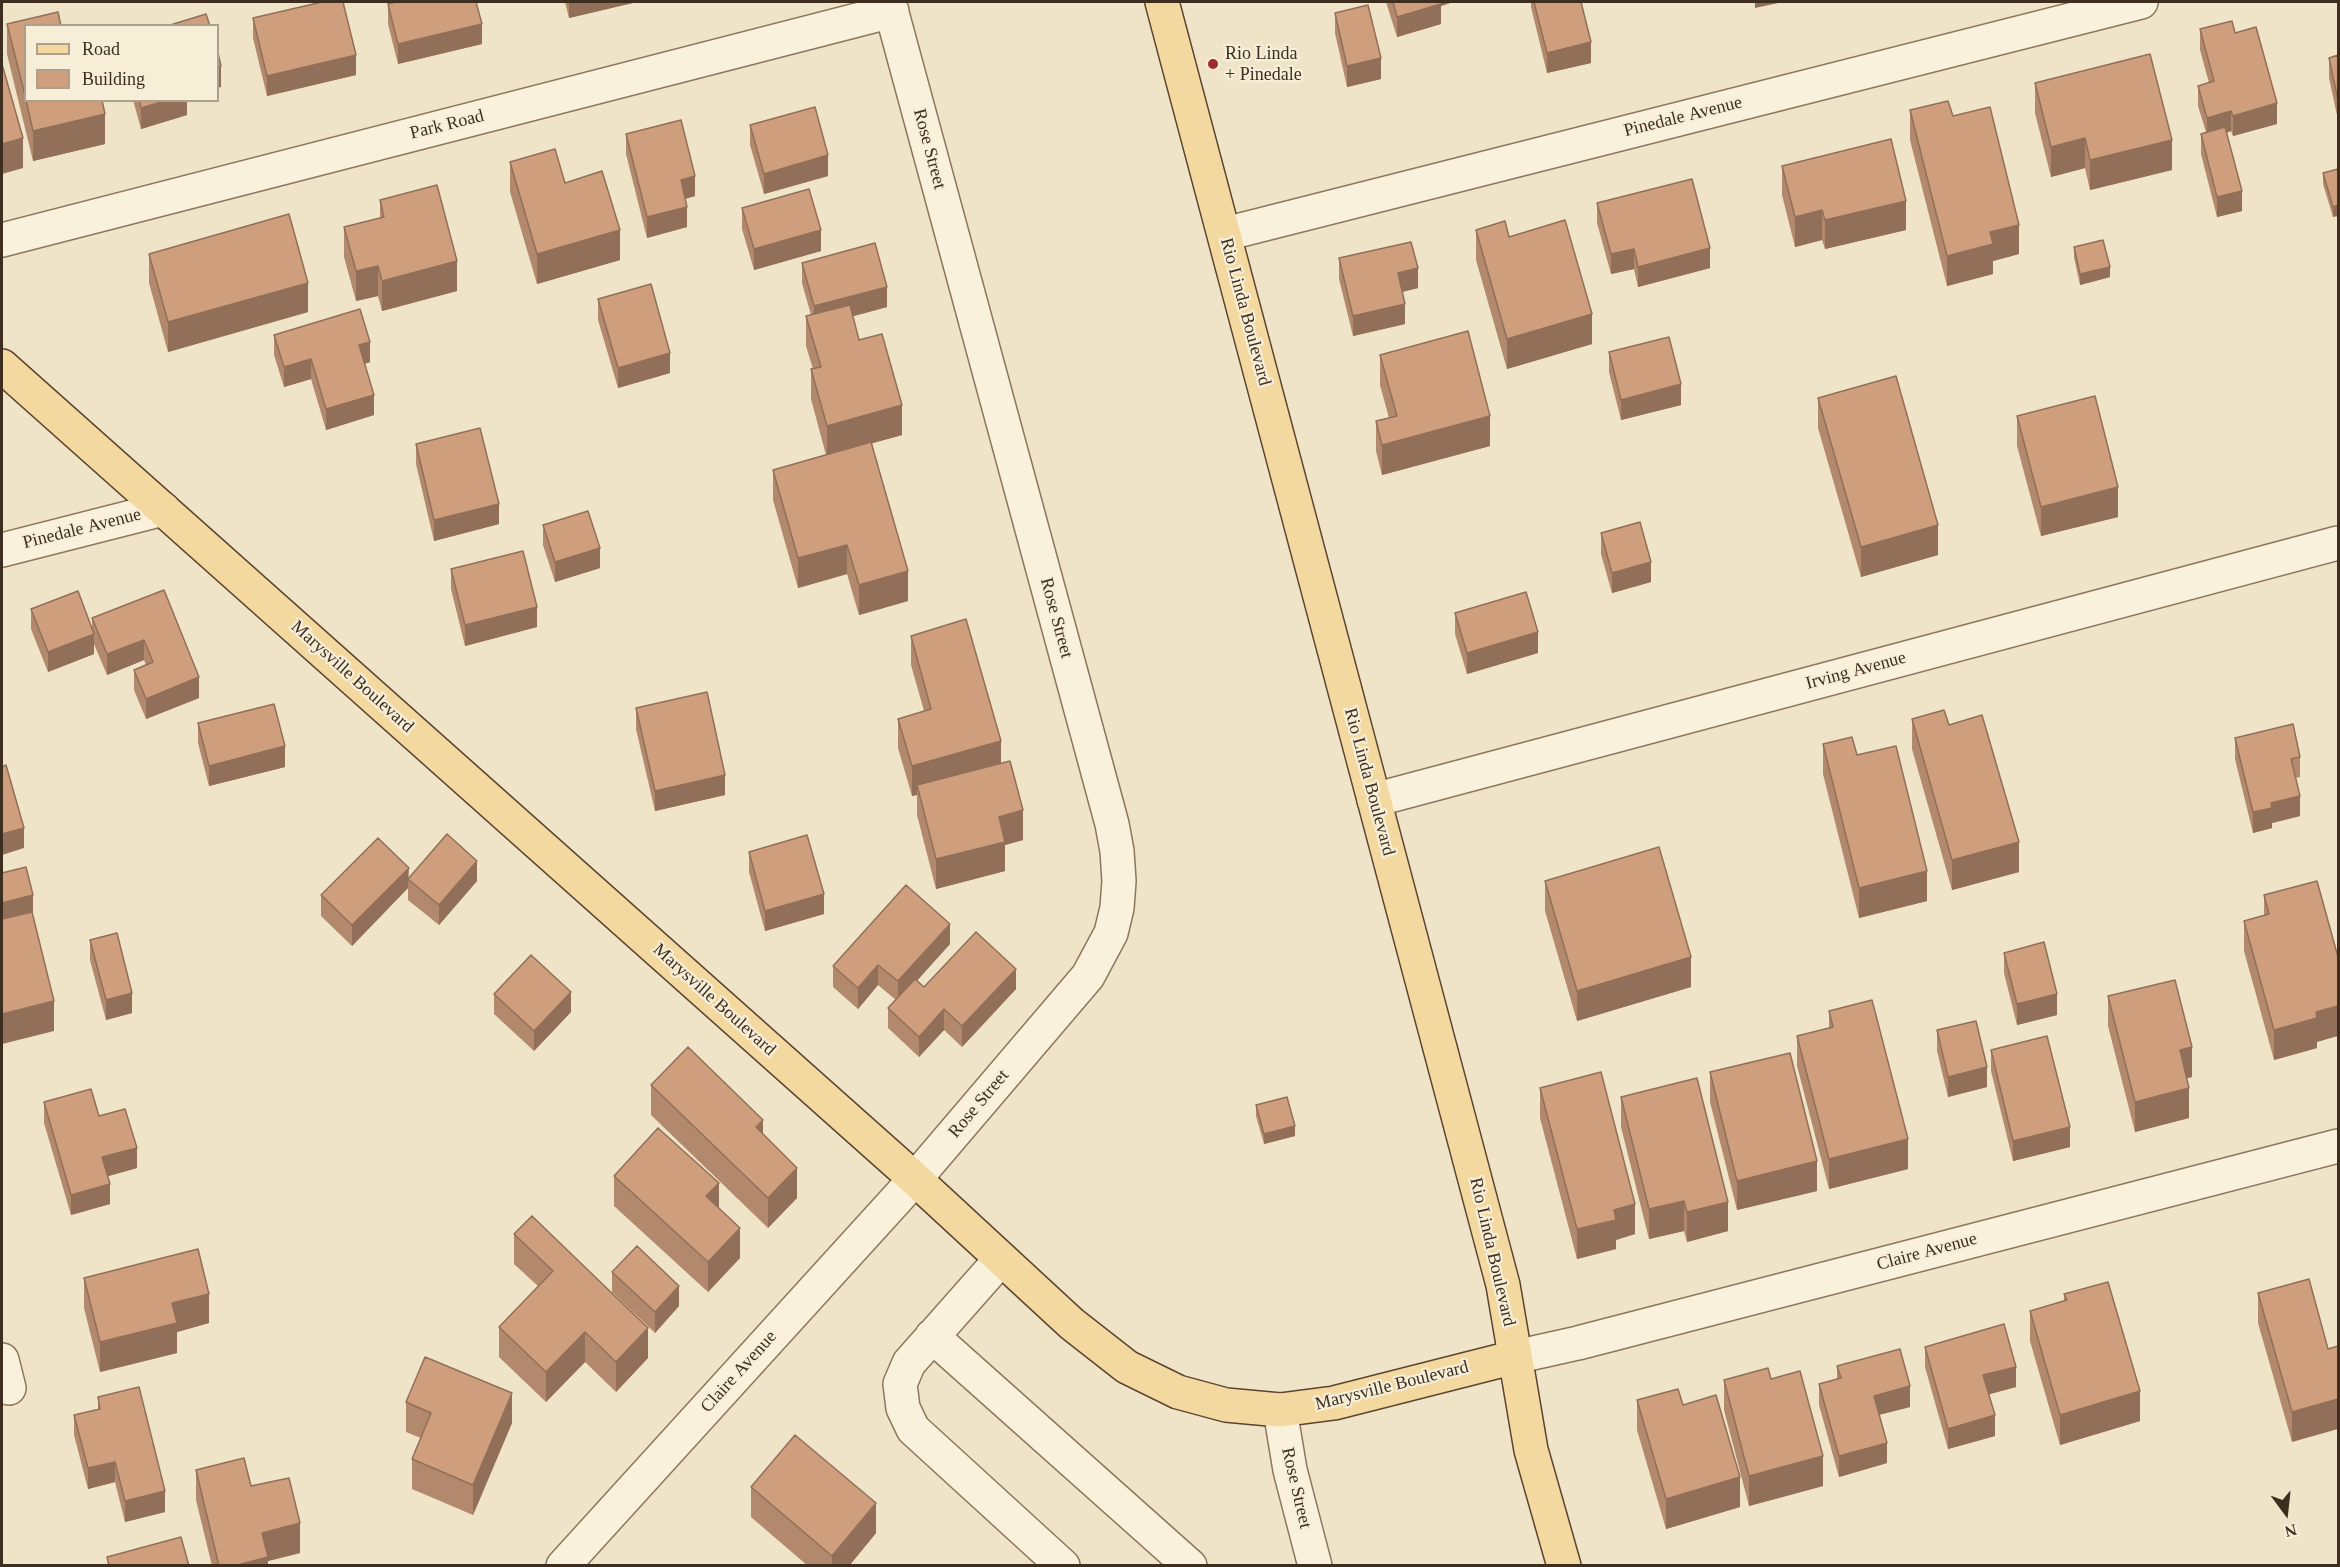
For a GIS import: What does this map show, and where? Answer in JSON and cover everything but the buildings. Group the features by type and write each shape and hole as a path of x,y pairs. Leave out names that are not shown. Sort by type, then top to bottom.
{"main road":[{"name":"Rio Linda Boulevard","path":"1162,2 1503,1285 1531,1450 1564,1566"},
{"name":"Marysville Boulevard","path":"2,366 915,1179 1072,1324 1127,1366 1178,1392 1226,1405 1280,1410 1334,1403 1515,1357"}],"street":[{"name":"Pinedale Avenue","path":"1224,234 2141,2"},
{"name":"Park Road","path":"2,240 891,6"},
{"name":"Rose Street","path":"891,6 1112,824 1119,881 1111,933 1088,976 915,1179"},
{"name":"Pinedale Avenue","path":"2,549 164,509"},
{"name":"Irving Avenue","path":"1374,800 2338,543"},
{"name":"Claire Avenue","path":"1515,1357 1578,1343 2338,1146"},
{"name":"Claire Avenue","path":"563,1566 915,1179"},
{"path":"1001,1259 909,1363 900,1384 903,1408 913,1429 1063,1566"},
{"path":"932,1336 1190,1566"},
{"name":"Rose Street","path":"1280,1410 1290,1470 1315,1566"}],"place":[{"name":"Rio Linda + Pinedale","path":"1213,64"}]}
